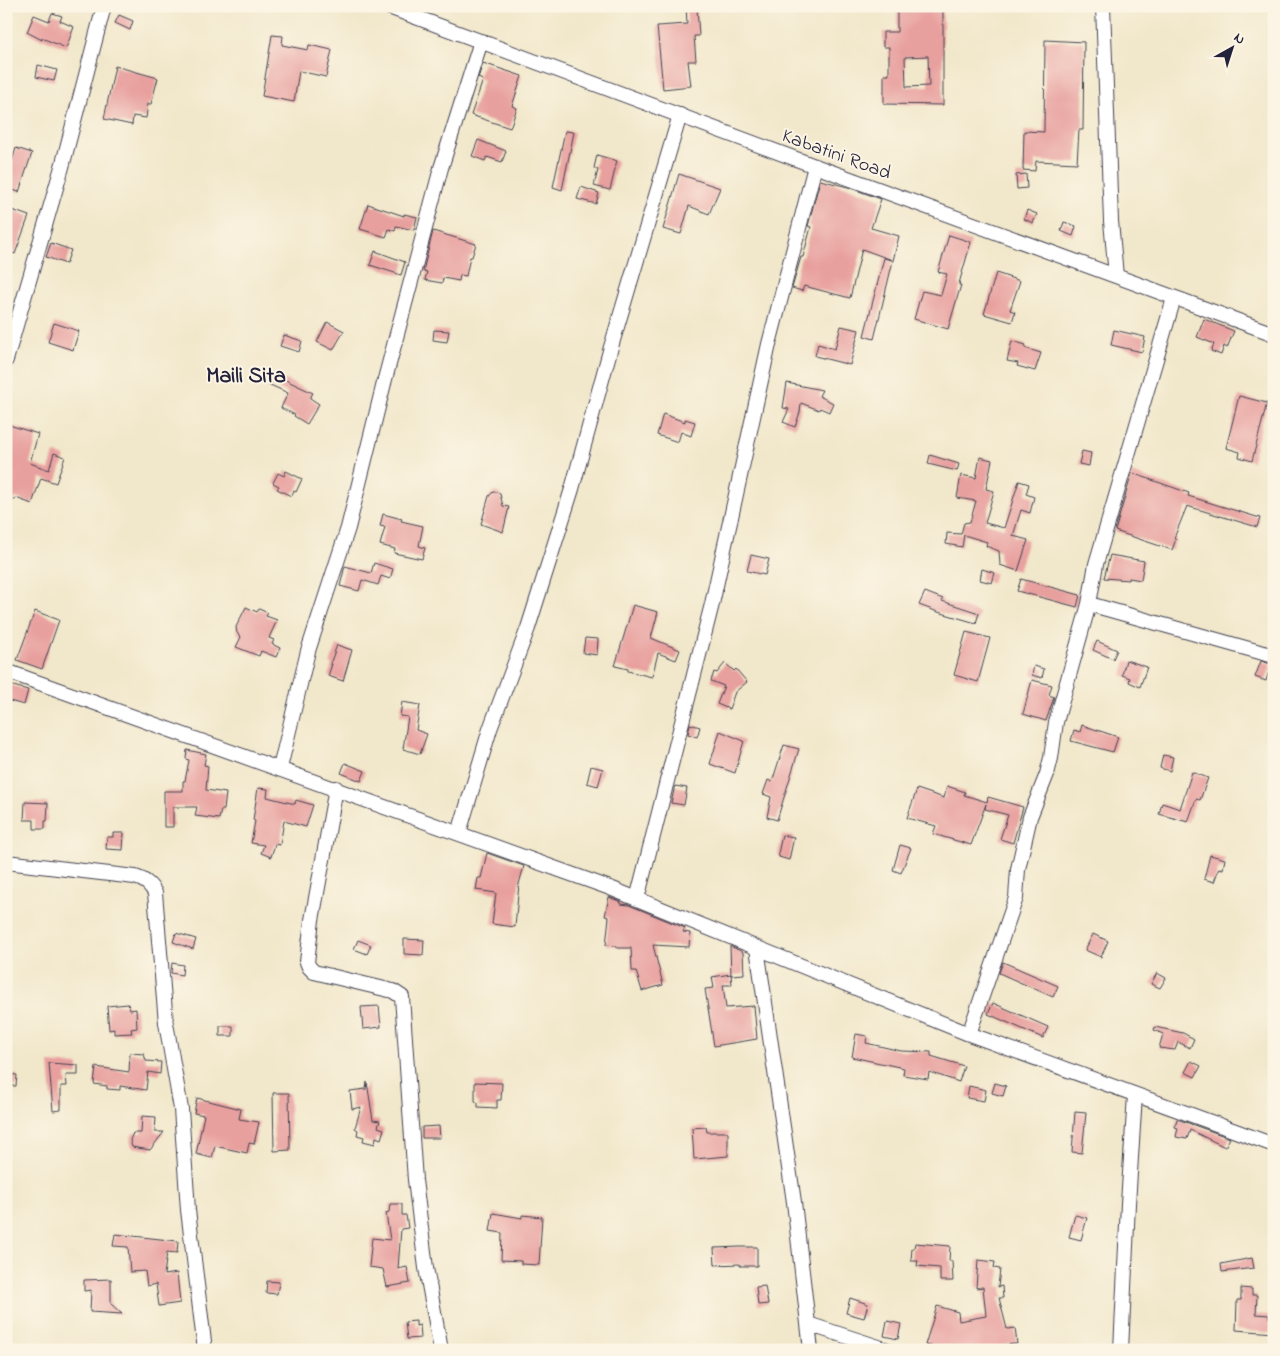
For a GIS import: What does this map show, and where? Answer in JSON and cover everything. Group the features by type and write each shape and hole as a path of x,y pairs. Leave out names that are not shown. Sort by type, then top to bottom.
{"street":[{"path":"6,360 62,167 104,6"},
{"name":"Kabatini Road","path":"386,6 1274,334"},
{"path":"1103,6 1111,221 1116,276"},
{"path":"280,768 308,651 348,528 441,168 481,41"},
{"path":"459,833 490,729 528,628 569,498 611,347 680,115"},
{"path":"637,899 712,604 769,344 816,166"},
{"path":"970,1034 1016,898 1018,869 1030,816 1047,774 1056,722 1089,604 1096,564 1174,298"},
{"path":"1089,604 1274,656"},
{"path":"6,671 336,788 637,899 970,1034 1274,1145"},
{"path":"336,788 312,920 307,962 314,972 393,991 402,997 415,1180 426,1268 441,1350"},
{"path":"6,862 134,878 143,880 151,885 155,893 166,1024 181,1109 188,1210 204,1350"},
{"path":"757,948 794,1202 811,1350"},
{"path":"1121,1350 1135,1095"},
{"path":"808,1324 888,1350"}],"building":[{"path":"686,6 697,6 699,36 694,36 696,61 688,61 691,86 663,89 657,26 687,24"},
{"path":"897,9 943,9 943,105 884,104 884,75 889,75 889,47 883,47 883,32 897,32","holes":["928,56 929,86 906,87 905,57"]},
{"path":"52,13 62,16 60,21 74,27 66,48 42,38 42,40 27,32 34,15 49,21"},
{"path":"119,15 133,21 130,30 115,23"},
{"path":"272,35 283,36 282,45 308,50 309,45 332,50 326,77 299,71 294,102 262,96"},
{"path":"1045,40 1084,42 1083,130 1079,130 1077,163 1036,161 1035,171 1023,170 1024,131 1044,132"},
{"path":"483,63 522,76 512,106 517,108 510,128 471,115 483,80 478,78"},
{"path":"38,65 57,70 54,81 36,77"},
{"path":"115,66 158,78 151,104 148,104 146,118 133,116 132,125 104,119"},
{"path":"565,131 574,132 562,190 553,187"},
{"path":"478,140 506,151 502,162 487,157 485,161 472,156"},
{"path":"16,148 32,153 19,192 6,188 6,180"},
{"path":"597,155 617,161 610,190 594,186 598,170 594,168"},
{"path":"679,174 720,188 709,214 689,206 681,234 663,229"},
{"path":"1026,174 1027,188 1017,189 1016,175"},
{"path":"820,180 848,187 881,199 871,228 899,236 874,339 864,336 884,258 892,260 862,249 850,298 804,286 802,291 792,288 811,227 808,226"},
{"path":"581,187 599,193 596,204 577,199"},
{"path":"368,204 404,216 404,214 417,217 414,230 396,226 395,231 389,229 386,237 360,229"},
{"path":"6,208 29,216 15,254 6,251"},
{"path":"1027,210 1037,214 1033,223 1024,219"},
{"path":"1064,222 1076,226 1073,236 1061,231"},
{"path":"433,231 476,244 472,257 470,257 466,276 460,275 459,281 443,278 442,283 425,280 427,272 423,271"},
{"path":"949,235 971,242 948,329 914,319 922,291 941,295 947,274 938,272"},
{"path":"51,243 71,250 66,264 46,257"},
{"path":"375,251 405,262 401,275 370,265"},
{"path":"996,273 1020,281 1010,310 1015,312 1012,322 984,314"},
{"path":"1204,319 1234,331 1227,348 1224,346 1221,355 1211,351 1214,344 1197,337"},
{"path":"327,322 344,331 333,350 317,342"},
{"path":"54,323 79,331 73,350 48,342"},
{"path":"841,326 859,330 850,365 815,356 818,344 835,349"},
{"path":"434,330 449,331 447,342 433,340"},
{"path":"1114,330 1145,337 1142,352 1111,345"},
{"path":"284,335 302,341 299,352 280,346"},
{"path":"1012,341 1026,345 1025,348 1041,353 1035,371 1017,366 1018,363 1007,361"},
{"path":"273,374 313,393 310,398 319,404 307,424 281,408 288,393 268,384"},
{"path":"787,383 822,390 819,396 833,403 829,412 801,403 795,427 783,422 789,409 783,408"},
{"path":"1239,396 1267,403 1252,461 1239,457 1240,452 1226,448"},
{"path":"663,414 685,422 685,419 695,422 691,436 681,432 678,442 657,435"},
{"path":"6,424 38,434 30,463 49,470 54,453 65,457 56,483 41,478 32,504 16,498 15,500 6,498"},
{"path":"1082,451 1091,453 1089,466 1079,464"},
{"path":"930,455 959,464 957,471 928,464"},
{"path":"980,457 992,460 986,489 994,491 985,523 1004,528 1019,481 1029,484 1026,494 1034,497 1030,513 1021,510 1013,536 1028,540 1018,571 1000,565 999,551 986,546 987,542 964,535 962,547 946,544 947,533 961,534 964,523 970,522 976,501 957,498 961,475 976,478"},
{"path":"286,471 302,479 296,492 294,491 291,496 277,489 279,486 273,483 278,473 284,476"},
{"path":"1132,473 1189,493 1188,496 1260,518 1257,527 1187,506 1174,538 1176,539 1172,550 1115,531"},
{"path":"493,492 500,494 503,506 509,507 503,532 481,524 489,496"},
{"path":"383,514 402,519 401,521 423,526 419,546 425,548 422,559 394,553 395,549 380,545 385,527 380,526"},
{"path":"751,555 769,559 765,575 747,571"},
{"path":"1110,555 1144,561 1141,580 1104,578"},
{"path":"374,563 393,569 390,579 381,576 378,585 362,580 359,591 340,586 345,566 371,573"},
{"path":"982,569 995,573 992,583 980,580"},
{"path":"1021,579 1080,595 1077,607 1017,591"},
{"path":"925,592 943,599 942,601 979,613 976,623 919,605"},
{"path":"633,605 658,612 651,638 680,650 676,660 658,653 652,677 615,666"},
{"path":"246,607 257,612 259,609 268,613 266,616 277,620 269,638 274,640 272,644 280,648 276,657 261,651 259,656 236,647 241,637 237,633 236,627"},
{"path":"35,611 59,620 42,669 17,660"},
{"path":"966,632 990,638 978,682 954,675"},
{"path":"585,638 598,639 597,655 583,653"},
{"path":"1097,641 1117,650 1113,659 1093,650"},
{"path":"337,645 352,650 343,681 328,676"},
{"path":"1126,660 1147,667 1140,687 1129,682 1130,678 1122,675"},
{"path":"1261,661 1271,664 1266,681 1255,677"},
{"path":"725,663 734,671 736,669 747,682 735,692 729,709 717,704 724,686 711,681 714,672 717,673"},
{"path":"1034,666 1044,669 1042,678 1032,675"},
{"path":"1032,680 1052,685 1049,695 1054,697 1046,721 1023,714"},
{"path":"6,684 28,690 24,705 6,700"},
{"path":"402,702 420,705 416,730 427,734 420,754 403,749 408,717 400,716"},
{"path":"690,724 700,727 697,737 688,734"},
{"path":"1082,725 1118,737 1113,752 1071,741 1074,730 1080,732"},
{"path":"720,731 744,741 735,773 710,764"},
{"path":"784,745 799,749 777,820 767,817 771,797 763,794 768,780 772,782"},
{"path":"187,750 206,754 204,765 208,766 206,790 226,793 224,810 221,810 219,819 195,816 197,807 173,807 173,827 164,827 164,791 183,791 183,781 185,781 189,760 186,759"},
{"path":"1163,755 1173,757 1170,771 1160,768"},
{"path":"345,763 365,771 361,781 341,773"},
{"path":"591,766 603,769 598,786 587,783"},
{"path":"1192,772 1208,778 1200,800 1196,799 1188,822 1159,814 1162,803 1180,809"},
{"path":"675,786 687,788 684,805 671,803"},
{"path":"947,786 965,792 964,795 987,802 988,797 1023,807 1013,843 1000,839 1008,815 985,809 986,804 971,845 933,834 936,826 907,818 917,789 944,798"},
{"path":"258,788 268,789 267,797 295,804 296,800 313,805 306,827 284,821 280,845 275,844 271,857 261,853 264,845 251,843"},
{"path":"25,802 48,803 45,829 34,829 34,820 24,820"},
{"path":"113,833 124,833 123,850 106,849 107,837 113,837"},
{"path":"782,835 794,837 789,860 779,857 778,854"},
{"path":"900,845 911,848 901,873 893,870"},
{"path":"487,853 524,866 519,884 515,927 492,924 496,893 476,890 478,878 481,878"},
{"path":"1210,855 1225,859 1223,869 1219,868 1214,882 1204,879"},
{"path":"609,897 621,902 621,904 629,905 685,928 683,932 690,933 689,947 653,945 663,985 642,991 636,971 632,971 631,948 617,948 617,946 606,945 609,917 605,916"},
{"path":"176,933 196,939 193,949 173,942"},
{"path":"1093,934 1108,941 1101,957 1085,950"},
{"path":"404,939 424,940 423,955 404,954"},
{"path":"358,940 371,945 367,954 354,949"},
{"path":"730,946 743,952 744,974 731,975"},
{"path":"1003,962 1058,986 1053,997 999,973"},
{"path":"172,963 183,965 182,975 171,973"},
{"path":"1157,973 1166,978 1160,988 1151,984"},
{"path":"731,974 732,985 723,985 726,1008 754,1006 757,1039 714,1046 705,989 714,988 712,977"},
{"path":"993,1003 1048,1027 1043,1038 988,1014"},
{"path":"128,1004 130,1010 136,1009 137,1028 131,1029 132,1033 114,1034 114,1029 109,1030 107,1006"},
{"path":"379,1006 381,1027 363,1029 361,1007"},
{"path":"220,1026 233,1026 233,1036 220,1036"},
{"path":"1155,1027 1183,1033 1194,1039 1190,1048 1178,1042 1175,1050 1159,1048 1163,1034 1154,1030"},
{"path":"856,1034 867,1036 866,1043 901,1051 931,1052 931,1056 964,1066 959,1082 929,1072 928,1079 903,1075 904,1068 852,1057"},
{"path":"130,1053 144,1054 146,1061 161,1062 160,1074 148,1072 146,1090 120,1086 120,1090 107,1089 107,1086 94,1084 96,1067 129,1072"},
{"path":"1191,1061 1201,1066 1195,1077 1185,1072"},
{"path":"49,1063 78,1065 78,1075 66,1075 67,1086 61,1086 61,1110 53,1111"},
{"path":"6,1074 17,1075 16,1086 6,1086"},
{"path":"367,1082 373,1120 380,1121 378,1127 384,1129 381,1139 376,1137 375,1144 363,1141 364,1137 357,1135 358,1130 355,1128 361,1107 352,1109 350,1091 366,1089"},
{"path":"475,1082 502,1083 501,1100 497,1100 497,1108 478,1107 478,1103 475,1101"},
{"path":"995,1083 1006,1086 1003,1096 992,1093"},
{"path":"969,1086 986,1090 984,1101 967,1098"},
{"path":"273,1093 289,1093 290,1150 274,1151"},
{"path":"197,1098 241,1109 239,1119 259,1122 254,1144 249,1143 247,1153 215,1146 212,1158 196,1154 204,1115 194,1113"},
{"path":"1075,1112 1086,1113 1082,1153 1072,1152"},
{"path":"142,1116 156,1117 155,1132 164,1132 150,1150 132,1147 130,1140 133,1133 141,1133"},
{"path":"1177,1119 1230,1138 1225,1147 1190,1130 1187,1139 1176,1137 1178,1128 1175,1127"},
{"path":"439,1126 440,1138 422,1138 422,1127"},
{"path":"706,1127 707,1132 728,1132 728,1156 694,1159 692,1128"},
{"path":"390,1204 402,1204 402,1215 406,1215 408,1228 401,1229 398,1269 407,1267 410,1283 387,1287 383,1269 369,1267 372,1238 390,1240 386,1213 389,1212"},
{"path":"493,1213 522,1218 522,1215 542,1217 539,1265 521,1264 521,1261 501,1260 502,1233 490,1231"},
{"path":"1075,1215 1087,1218 1081,1240 1069,1237"},
{"path":"115,1234 178,1241 177,1253 167,1252 164,1275 177,1273 180,1303 159,1306 156,1284 147,1286 145,1271 130,1272 128,1247 113,1246"},
{"path":"915,1243 950,1246 949,1261 952,1261 953,1281 940,1281 940,1268 917,1266 918,1261 911,1261 912,1248 914,1248"},
{"path":"757,1247 757,1266 740,1266 740,1264 715,1265 714,1248"},
{"path":"1252,1258 1254,1268 1222,1272 1221,1264"},
{"path":"978,1260 995,1262 994,1268 1000,1269 998,1287 1002,1286 1003,1298 999,1298 1007,1329 1015,1328 1017,1344 1002,1345 1003,1350 940,1350 940,1348 925,1345 937,1306 958,1312 959,1321 986,1316 983,1287 976,1288"},
{"path":"111,1279 111,1304 122,1314 90,1312 91,1290 84,1291 84,1280"},
{"path":"267,1281 279,1282 277,1294 266,1293"},
{"path":"765,1286 768,1304 758,1305 756,1287"},
{"path":"1241,1288 1252,1289 1252,1295 1257,1295 1256,1314 1269,1315 1269,1318 1274,1318 1274,1333 1236,1330 1237,1300 1241,1300"},
{"path":"850,1298 868,1304 864,1318 846,1313"},
{"path":"416,1321 416,1326 420,1325 421,1338 407,1339 405,1322"},
{"path":"887,1321 901,1324 898,1339 884,1336"}],"district":[{"name":"Maili Sita","path":"246,374"}]}
